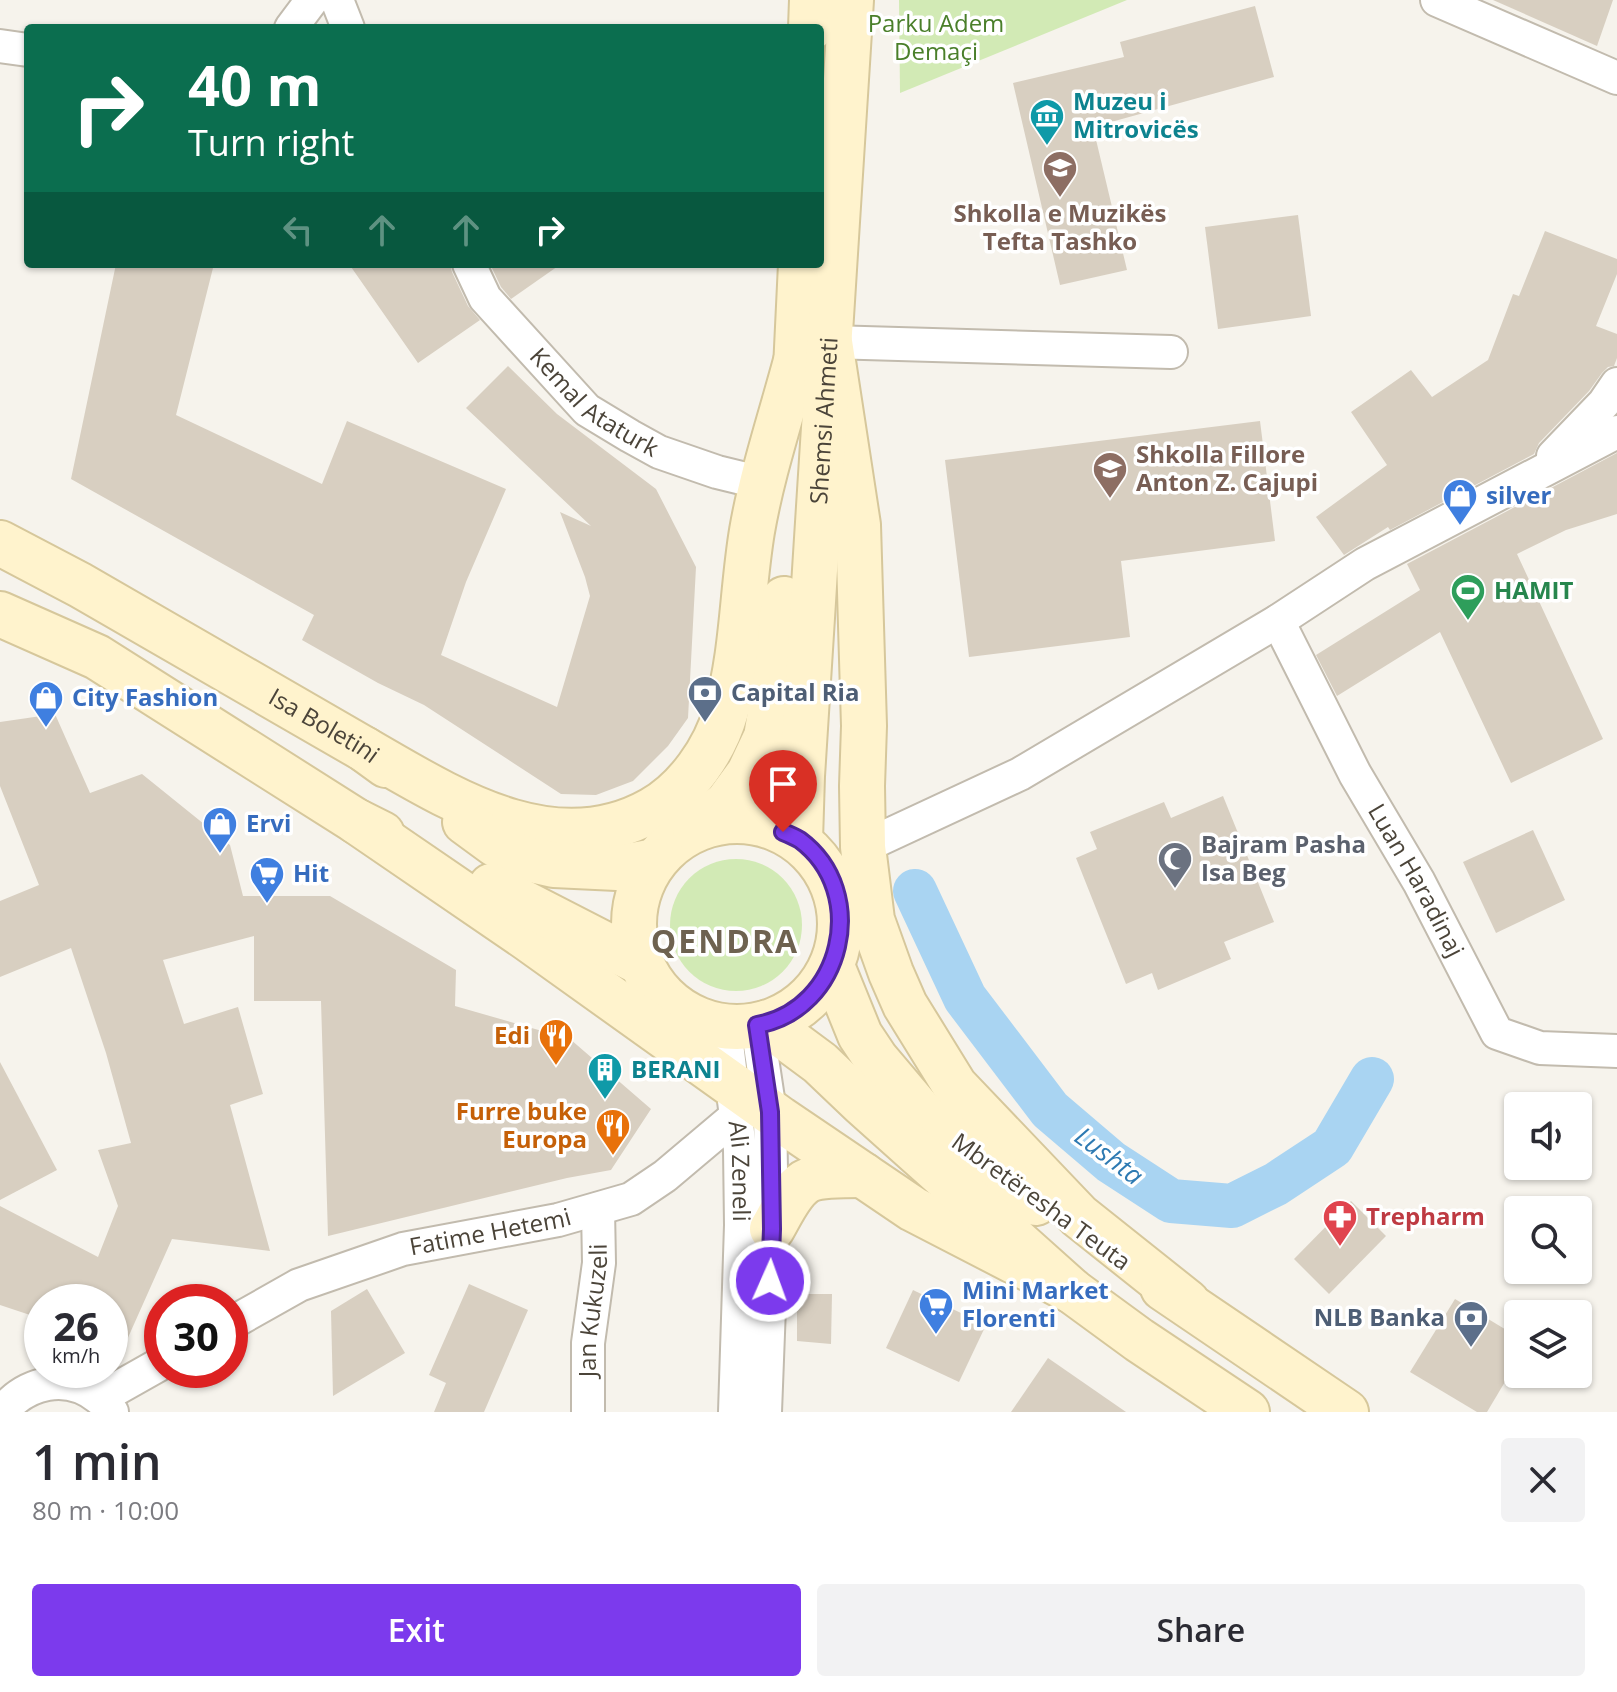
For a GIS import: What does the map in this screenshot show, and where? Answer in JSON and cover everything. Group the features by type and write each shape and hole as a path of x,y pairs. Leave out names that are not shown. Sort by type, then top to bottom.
{"main road":[{"path":"811,24 812,0"},
{"name":"Shemsi Ahmeti","path":"824,249 851,0"},
{"name":"Shemsi Ahmeti","path":"800,840 813,351 802,268"},
{"name":"Shemsi Ahmeti","path":"695,829 727,803 749,773 766,737 777,671 822,268"},
{"path":"364,749 452,799 517,823 550,830 611,827 639,817 666,802 687,783 704,759 726,713 762,483 813,351"},
{"path":"813,351 858,525 864,726 863,847 872,920 891,973 905,1005 955,1086 1079,1216 1187,1302"},
{"name":"Isa Boletini","path":"0,543 80,585 364,749 495,844 523,858 588,868 617,868 654,861"},
{"path":"0,614 97,657 356,821 527,938 746,1105 863,1175 913,1209 1072,1291"},
{"path":"730,820 766,824 800,840 824,865 838,897 841,932 832,966 816,991 794,1011 749,1025 709,1024 681,1011 657,989 641,963 634,928 639,893 654,861 673,842 695,829 730,820"},
{"path":"356,821 641,963"},
{"name":"Mbretëresha Teuta","path":"832,966 860,1035 876,1059 926,1118 1072,1231 1187,1302 1346,1412"},
{"name":"Mbretëresha Teuta","path":"749,1025 820,1063 1072,1291 1247,1412"},
{"path":"772,1229 790,1199 806,1181 863,1175"}],"street":[{"path":"294,24 312,0"},
{"path":"337,0 346,24"},
{"path":"1437,0 1617,78"},
{"path":"0,46 24,49"},
{"name":"Kemal Ataturk","path":"471,268 485,298 587,410 659,452 717,472 762,483"},
{"path":"813,351 1171,352"},
{"path":"1532,478 1604,403 1617,384"},
{"path":"863,847 1020,774 1278,621 1365,564 1617,432"},
{"name":"Luan Haradinaj","path":"1278,621 1355,774 1419,882 1497,1033 1540,1048 1617,1051"},
{"name":"Ali Zeneli","path":"735,1412 741,1225 740,1149 746,1105 749,1025"},
{"name":"Ali Zeneli","path":"749,1025 746,1105 772,1229 765,1412"},
{"name":"Fatime Hetemi","path":"248,1314 299,1285 403,1249 558,1220 631,1199 665,1176 746,1105"},
{"name":"Jan Kukuzeli","path":"588,1412 588,1343 599,1263 598,1209"},
{"path":"4,1401 26,1390 64,1383 83,1388 106,1405 144,1376"}],"green space":[{"name":"Parku Adem Demaçi","path":"899,0 1127,0 900,93"},
{"path":"736,859 761,864 783,878 797,900 802,925 797,950 783,972 761,986 736,991 711,986 689,972 675,950 670,925 675,900 689,878 711,864"}],"building":[{"path":"1493,0 1613,0 1597,46"},
{"path":"1255,6 1274,77 1093,127 1127,270 1060,285 1013,83 1124,57 1120,42"},
{"path":"1298,215 1311,316 1218,329 1205,227"},
{"path":"1545,231 1617,259 1617,274 1596,326 1617,334 1614,366 1602,373 1539,443 1534,454 1390,530 1388,527 1344,555 1316,517 1387,465 1351,412 1411,370 1432,397 1488,360 1513,294 1519,296"},
{"path":"115,268 213,268 176,415 322,484 347,421 506,489 466,582 441,655 557,707 590,596 560,512 591,526 466,408 508,366 557,414 656,489 696,567 688,718 668,746 633,781 596,795 561,794 424,705 302,640 314,615 71,479"},
{"path":"352,268 451,268 468,306 480,320 418,363"},
{"path":"492,268 555,268 511,299"},
{"name":"Shkolla Fillore Anton Z. Cajupi","path":"1260,421 1275,541 1121,561 1130,637 969,657 945,460"},
{"path":"1617,453 1617,514 1566,530 1517,554 1603,739 1511,783 1440,632 1337,696 1316,655 1420,590 1407,564"},
{"path":"55,714 90,793 142,774 230,845 243,896 330,896 456,970 455,1006 570,1039 651,1109 611,1170 328,1236 321,1001 254,1001 254,936 163,960 184,1024 238,1007 263,1094 230,1105 270,1251 172,1239 152,1284 144,1284 144,1302 128,1338 128,1284 24,1284 24,1313 0,1305 0,1206 98,1257 118,1206 98,1150 131,1143 106,1053 71,948 0,977 0,901 39,885 0,786 0,722"},
{"name":"Bajram Pasha Isa Beg","path":"1223,796 1274,922 1224,942 1231,959 1158,990 1152,973 1126,984 1076,858 1097,849 1090,832 1164,802 1171,818"},
{"path":"1533,830 1565,900 1496,933 1463,862"},
{"path":"0,1062 57,1170 0,1200"},
{"name":"Trepharm","path":"1351,1201 1386,1236 1329,1294 1294,1259"},
{"path":"469,1284 528,1310 484,1412 434,1412 446,1383 429,1375"},
{"path":"367,1289 405,1353 333,1396 331,1311"},
{"name":"Mini Market Florenti","path":"913,1290 986,1325 959,1382 886,1348"},
{"path":"797,1294 832,1294 831,1344 797,1341"},
{"name":"NLB Banka","path":"1455,1299 1504,1329 1504,1383 1487,1412 1477,1412 1410,1372"},
{"path":"1048,1358 1126,1412 1011,1412"}],"waterway":[{"name":"Lushta","path":"915,891 965,998 1050,1110 1111,1162 1171,1201 1232,1206 1276,1184 1332,1147 1372,1079"}],"place":[{"name":"Muzeu i Mitrovicës","path":"1047,147"},
{"name":"Shkolla e Muzikës Tefta Tashko","path":"1060,199"},
{"name":"Shkolla Fillore Anton Z. Cajupi","path":"1110,500"},
{"name":"silver","path":"1460,527"},
{"name":"HAMIT","path":"1468,622"},
{"name":"Capital Ria","path":"705,724"},
{"name":"City Fashion","path":"46,729"},
{"name":"Ervi","path":"220,855"},
{"name":"Bajram Pasha Isa Beg","path":"1175,890"},
{"name":"Hit","path":"267,905"},
{"name":"Edi","path":"556,1067"},
{"name":"BERANI","path":"605,1101"},
{"name":"Furre buke Europa","path":"613,1157"},
{"name":"Trepharm","path":"1340,1248"},
{"name":"Mini Market Florenti","path":"936,1336"},
{"name":"NLB Banka","path":"1471,1349"}],"district":[{"name":"QENDRA","path":"725,942"}],"route":[{"path":"770,1281 770,1112 757,1025 794,1011 816,991 832,966 841,932 838,897 824,865 800,840 783,832"}]}
